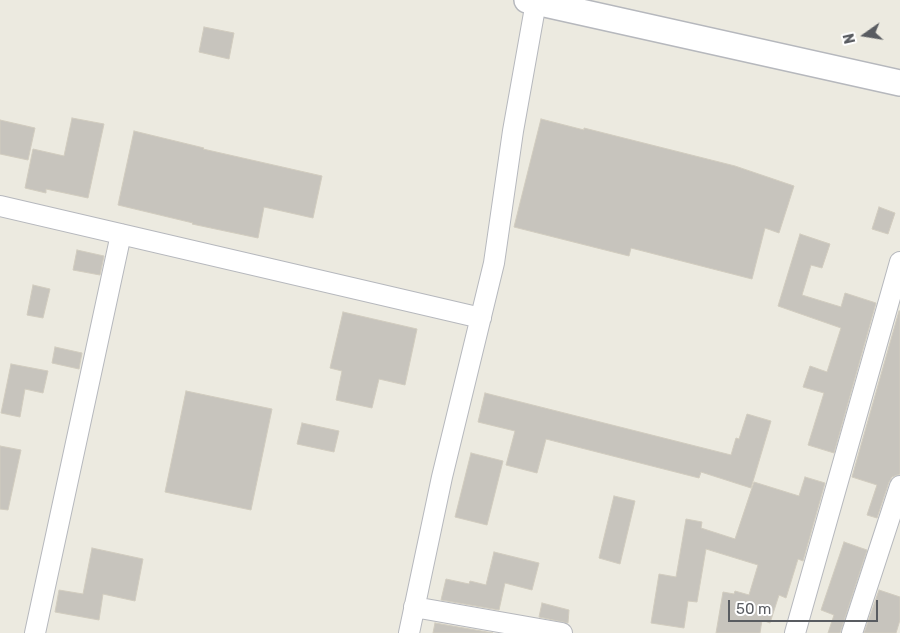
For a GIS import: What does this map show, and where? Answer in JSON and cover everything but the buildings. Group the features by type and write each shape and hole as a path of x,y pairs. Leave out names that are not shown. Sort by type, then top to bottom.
{"street":[{"path":"409,633 442,477 494,263 531,1 900,83"},
{"path":"0,206 480,318"},
{"path":"35,633 121,234"},
{"path":"795,633 900,262"},
{"path":"852,633 900,486"},
{"path":"414,607 562,633"}]}
